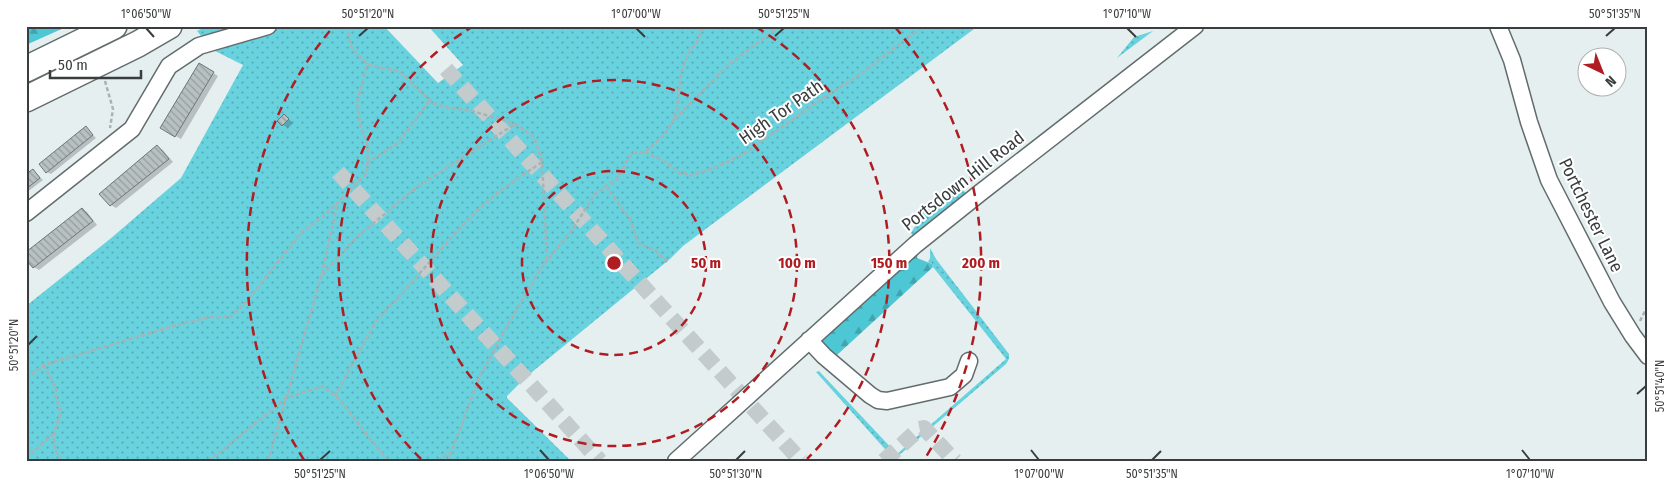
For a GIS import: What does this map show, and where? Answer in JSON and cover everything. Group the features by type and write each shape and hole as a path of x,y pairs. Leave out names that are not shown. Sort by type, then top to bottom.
{"highway":[{"path":"26,69 114,26"},
{"path":"26,99 138,44 169,26"}],"street":[{"path":"26,212 132,129 169,66 199,46 268,26"},
{"name":"Portsdown Hill Road","path":"676,461 915,245 1195,26"},
{"name":"Portchester Lane","path":"1498,26 1512,60 1529,122 1550,180 1612,302 1648,356"},
{"path":"809,340 824,356 870,395 882,401 950,386 964,375 969,361"}],"path":[{"path":"348,26 352,48 367,63 402,74 430,100 440,106 469,110 515,124 534,137 542,161 547,261"},
{"path":"674,120 677,110 681,72 690,50 697,42 702,26"},
{"path":"448,461 479,378 510,321 547,261 572,230 595,194 617,179 629,157 645,152 664,135 674,120 728,65 780,26"},
{"name":"High Tor Path","path":"645,152 669,164 681,174 685,173 689,176 714,168 742,154 828,94 858,76 922,26"},
{"path":"26,378 44,365 180,324 210,317 230,317 247,301 302,232 327,213 367,173 368,147 360,124 357,104 367,63"},
{"path":"105,81 113,109 106,150"},
{"path":"367,163 398,143 430,100"},
{"path":"321,277 358,236 417,188 515,124"},
{"path":"335,396 376,321 466,221 498,192 542,161"},
{"path":"606,186 630,219 638,243 656,250 667,262"},
{"path":"268,461 321,277 339,201"},
{"path":"44,365 56,389 56,399 61,413 53,434 54,448 61,461"},
{"path":"208,461 286,398 323,386 335,396 388,461"},
{"path":"26,458 53,434"},
{"path":"438,461 450,452"}],"shaded area":[{"path":"206,26 384,26 438,83 463,65 428,26 978,26 683,246 670,259 526,377 507,396 571,461 26,461 26,306 110,239 181,178 243,65 213,50 197,31"},
{"path":"1153,31 1117,58 1134,37"},
{"path":"963,190 966,193 914,237 911,233 922,214 932,202"},
{"path":"930,248 936,259 1009,354 1009,359 1006,364 897,457 892,457 816,372 819,371 897,454 1006,359 932,264 928,262"}],"green space":[{"path":"26,26 66,26 66,27 26,45"},
{"path":"918,253 917,258 932,264 933,267 837,355 834,356 820,345 819,336"}],"building":[{"path":"199,63 214,72 175,137 160,128"},
{"path":"284,114 289,119 282,126 277,121"},
{"path":"86,126 93,135 46,173 39,164"},
{"path":"157,145 169,159 110,206 99,194"},
{"path":"33,169 40,178 26,189 26,174"},
{"path":"82,208 93,221 33,268 26,260 26,252"}],"tunnel":[{"path":"446,69 801,461"},
{"path":"338,172 600,461"},
{"path":"884,461 919,429 924,428 955,461"}]}
